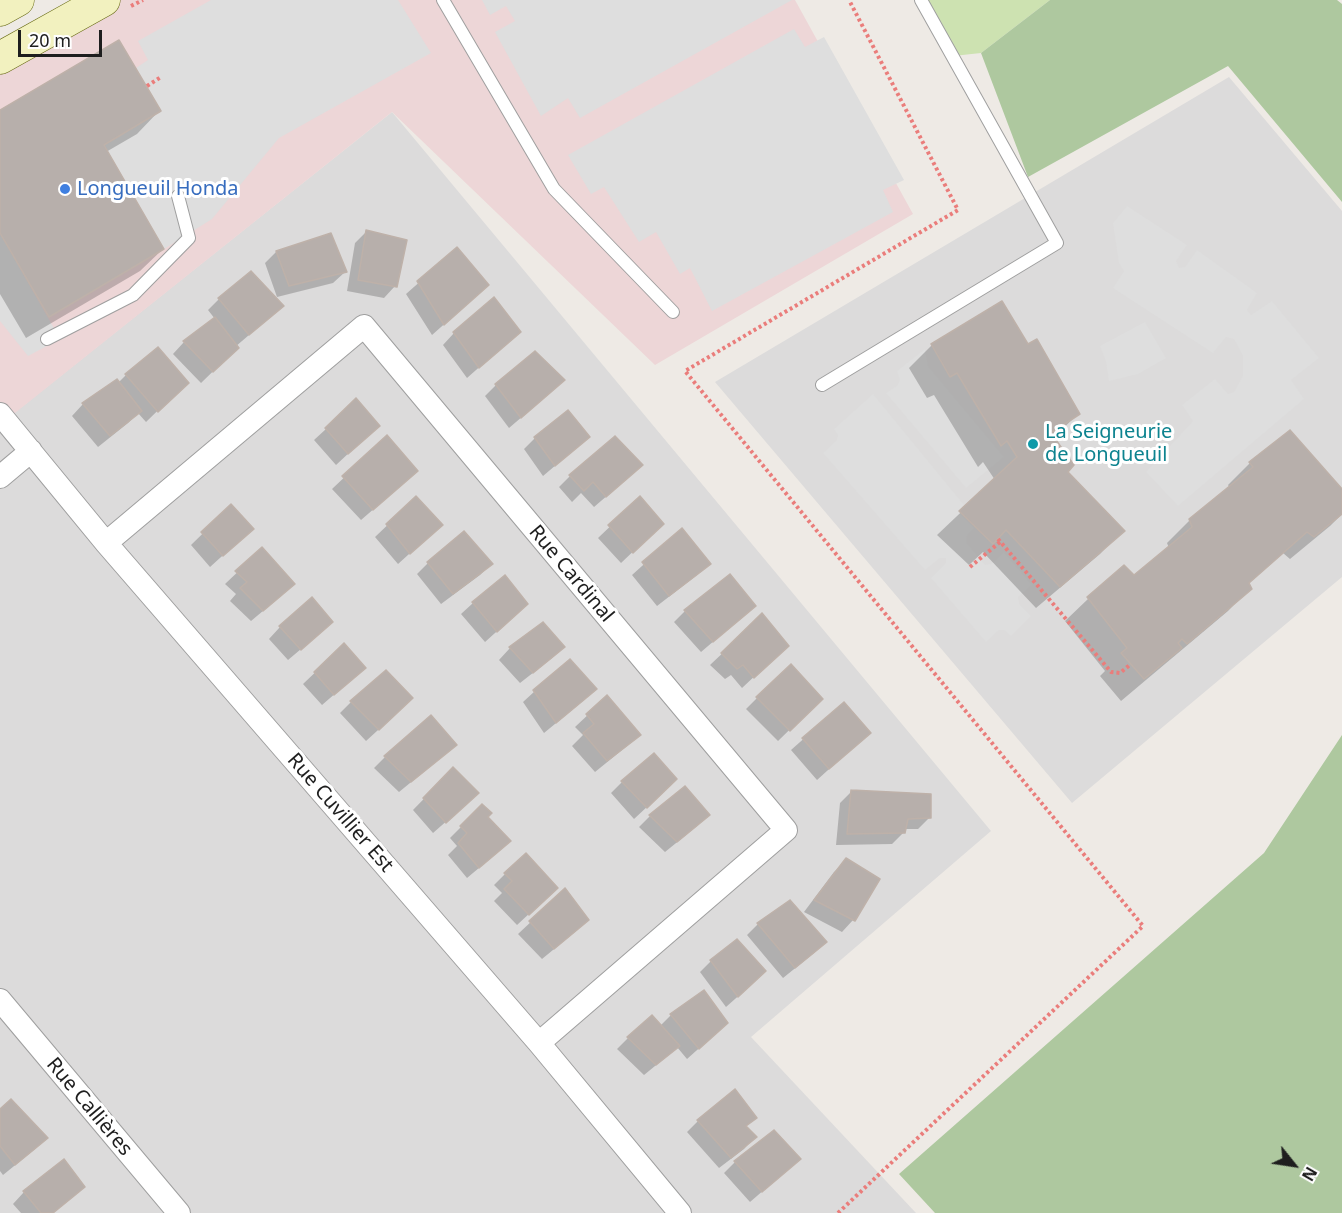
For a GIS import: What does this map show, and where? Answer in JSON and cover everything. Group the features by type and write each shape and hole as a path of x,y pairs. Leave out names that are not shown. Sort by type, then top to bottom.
{"main road":[{"path":"0,10 18,0"},
{"path":"0,58 104,0"}],"street":[{"name":"Rue Cardinal","path":"106,543 364,326 786,830 539,1043"},
{"name":"Rue Cuvillier Est","path":"0,414 106,543 539,1043 680,1213"},
{"path":"0,477 31,451"},
{"name":"Rue Callières","path":"0,1000 179,1213"}],"lane":[{"path":"443,0 554,189 673,312"},
{"path":"822,385 1057,243 921,0"},
{"path":"47,339 133,295 189,238 178,196"}],"path":[{"path":"838,1213 1143,926 685,371 958,210 849,0"},
{"path":"147,86 161,77"},
{"path":"970,567 999,540 1111,672 1120,673 1131,664"}],"shaded area":[{"path":"104,0 795,0 913,214 655,365 392,112 5,421 0,414 0,58"},
{"path":"211,0 398,0 431,53 279,138 212,219 164,249 104,145 161,111 136,68 148,60 138,41"},
{"path":"482,0 792,0 580,118 568,98 541,116 495,32 515,21 506,6 490,15"},
{"path":"794,29 805,47 824,37 904,180 883,190 893,212 712,311 690,268 680,274 656,232 639,242 604,187 591,194 568,155"},
{"path":"1229,77 1342,211 1342,577 1072,803 715,382"},
{"path":"392,112 991,831 751,1037 916,1213 0,1213 0,414 5,420"},
{"path":"1127,206 1187,245 1176,261 1179,268 1185,267 1197,250 1257,293 1247,310 1251,315 1272,301 1319,358 1291,380 1304,399 1178,506 1146,472 1193,421 1182,405 1215,379 1228,394 1234,392 1243,376 1243,356 1234,339 1226,337 1213,353 1113,288 1124,271 1119,263 1113,223"},
{"path":"0,233 60,339 28,356 0,321"},
{"path":"1145,322 1166,358 1138,374 1109,381 1106,361 1100,346"},
{"path":"925,349 928,366 1004,457 966,488 886,393 897,386 900,380 897,371"},
{"path":"873,394 964,505 959,512 974,528 967,536 966,542 985,565 991,564 1004,552 1032,585 1018,597 1019,604 1031,616 1011,636 1004,630 999,630 986,642 931,578 946,563 946,558 940,558 925,570 823,453 837,440 838,435 834,429"}],"green space":[{"path":"921,0 1050,0 981,53 953,56"},
{"path":"1050,0 1337,0 1342,4 1342,202 1228,66 1028,177 981,53"},
{"path":"1342,735 1342,1213 935,1213 899,1174 1264,853"}],"building":[{"name":"Longueuil Honda","path":"119,40 161,111 104,145 164,249 49,317 0,233 0,110"},
{"path":"366,230 407,240 397,287 358,280"},
{"path":"331,233 347,272 289,286 276,251"},
{"path":"457,247 489,285 444,325 417,281"},
{"path":"251,271 284,306 249,335 218,298"},
{"path":"494,297 521,332 479,368 453,332"},
{"name":"La Seigneurie de Longueuil","path":"1002,301 1028,344 1037,339 1080,414 1051,433 1074,465 1068,472 1125,531 1060,587 1006,530 993,544 959,511 1017,457 1007,441 1001,446 957,373 950,377 931,344"},
{"path":"215,317 239,348 213,372 183,341"},
{"path":"158,347 189,383 158,412 125,374"},
{"path":"535,351 565,380 521,418 495,384"},
{"path":"117,379 142,411 110,436 82,403"},
{"path":"356,398 380,426 348,454 325,428"},
{"path":"568,410 590,437 555,466 534,437"},
{"path":"1290,430 1342,489 1342,514 1314,537 1307,532 1249,583 1252,589 1187,644 1182,639 1178,643 1182,648 1144,679 1121,653 1127,648 1087,597 1124,565 1134,575 1192,527 1189,519 1253,467 1249,462"},
{"path":"387,435 418,471 373,510 342,476"},
{"path":"615,436 643,465 606,497 593,482 584,491 569,475"},
{"path":"416,496 443,525 410,554 386,524"},
{"path":"640,496 664,524 633,553 608,525"},
{"path":"231,504 254,529 223,556 201,532"},
{"path":"682,528 711,564 669,596 642,562"},
{"path":"464,531 493,564 453,594 427,562"},
{"path":"262,547 295,584 263,611 240,588 247,582 235,571"},
{"path":"730,574 756,606 713,642 684,610"},
{"path":"505,575 528,604 497,632 472,602"},
{"path":"312,597 333,622 301,650 279,626"},
{"path":"762,613 789,646 754,678 743,665 737,669 721,653"},
{"path":"543,622 565,647 533,673 509,647"},
{"path":"344,643 366,668 334,695 314,672"},
{"path":"570,659 597,689 556,723 533,690"},
{"path":"791,664 823,699 790,731 756,697"},
{"path":"386,670 413,698 379,730 350,701"},
{"path":"607,695 641,735 607,761 583,733 594,724 586,714"},
{"path":"844,702 871,733 829,769 802,738"},
{"path":"431,715 457,745 411,782 384,756"},
{"path":"654,753 677,779 647,808 621,781"},
{"path":"453,767 479,793 446,823 423,798"},
{"path":"685,786 710,815 677,842 649,815"},
{"path":"851,790 931,794 931,818 908,819 905,833 847,834"},
{"path":"482,804 492,813 488,817 511,841 479,868 458,843 467,833 460,826"},
{"path":"526,853 558,888 529,915 504,889 512,881 504,873"},
{"path":"846,858 880,879 855,921 814,900"},
{"path":"565,888 589,920 554,949 529,921"},
{"path":"790,900 827,942 795,968 757,923"},
{"path":"737,939 766,971 738,997 710,960"},
{"path":"704,990 728,1023 699,1049 670,1014"},
{"path":"652,1015 680,1046 656,1065 627,1037"},
{"path":"735,1089 757,1118 746,1126 757,1137 731,1158 697,1120"},
{"path":"11,1099 48,1138 15,1165 0,1146 0,1109"},
{"path":"774,1130 801,1159 762,1192 734,1161"},
{"path":"64,1159 85,1187 53,1213 41,1213 23,1191"}],"place":[{"name":"Longueuil Honda","path":"65,189"},
{"name":"La Seigneurie de Longueuil","path":"1033,444"}]}
